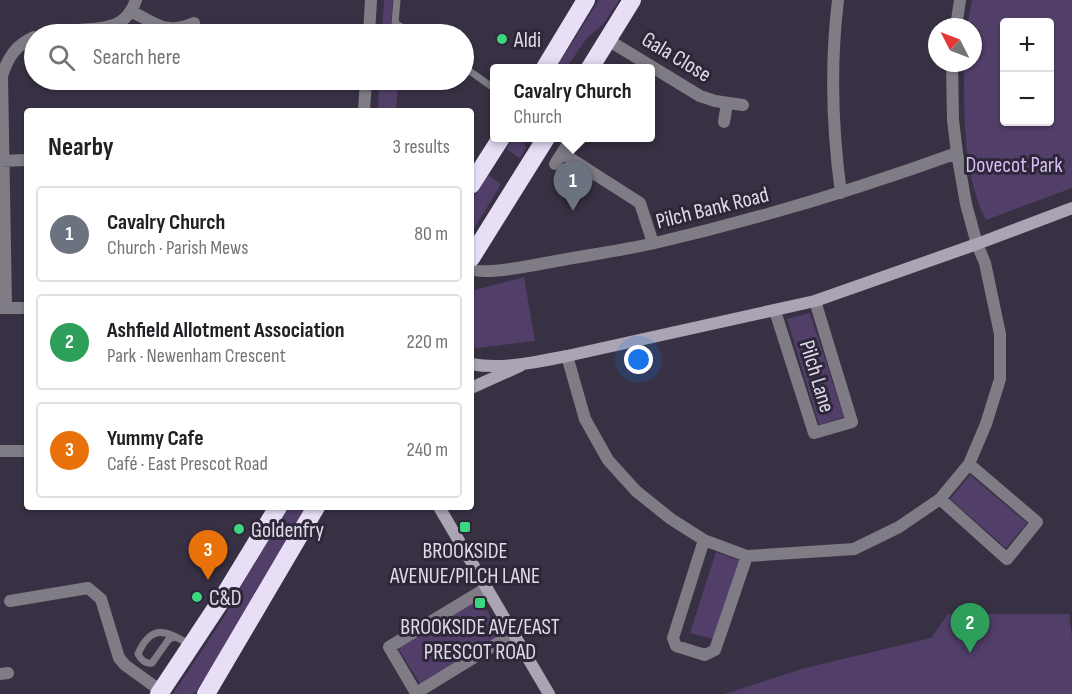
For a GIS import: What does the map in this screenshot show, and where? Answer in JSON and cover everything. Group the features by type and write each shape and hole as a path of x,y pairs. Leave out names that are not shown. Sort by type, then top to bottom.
{"highway":[{"path":"547,64 586,0"},
{"path":"593,64 632,0"},
{"path":"474,180 498,142"},
{"path":"474,253 544,142"},
{"path":"160,693 184,641 224,596 276,510"},
{"path":"206,694 314,510"}],"street":[{"path":"370,24 371,0"},
{"path":"838,0 831,101 841,193"},
{"path":"957,18 960,0"},
{"path":"116,24 121,22 134,6 156,24"},
{"name":"Gala Close","path":"608,40 647,64"},
{"path":"24,43 4,54 2,76 3,307 24,308"},
{"name":"Gala Close","path":"655,69 700,96 743,105"},
{"path":"567,356 585,419 608,460 636,491 671,519 704,540 747,556 854,549 899,527 940,499 969,464 987,424 1000,379 1000,334 985,263 966,204 957,153 953,120 952,72"},
{"path":"364,108 365,90"},
{"name":"Gala Close","path":"724,122 727,102"},
{"path":"555,164 570,142"},
{"path":"562,153 637,200 642,207 653,243"},
{"name":"Pilch Bank Road","path":"474,270 482,272 540,264 653,243 769,215 957,153"},
{"path":"2,161 24,160"},
{"path":"474,365 526,363 567,356 815,301 1072,208"},
{"name":"Pilch Lane","path":"775,311 814,433 852,422 815,301"},
{"path":"474,386 526,363"},
{"path":"0,451 24,451"},
{"path":"940,499 1007,559 1037,522 969,464"},
{"path":"441,510 485,589 514,633 549,694"},
{"path":"704,540 673,638 676,646 705,655 715,650 747,556"},
{"path":"10,601 88,588 101,599 119,658 160,693"},
{"path":"485,589 389,647 416,693 514,633"}],"lane":[{"path":"397,0 397,24"},
{"path":"474,74 490,85"},
{"path":"162,632 184,641 169,639 152,663 148,664 140,659 138,654 141,646 151,634 162,632"}],"green space":[{"path":"384,0 393,0 391,24 383,24"},
{"path":"599,0 619,0 604,23 587,38 569,64 559,64"},
{"name":"Dovecot Park","path":"972,0 1072,0 1072,188 986,220 978,203 969,164 964,72 982,72 982,18 969,18"},
{"path":"379,90 397,90 396,108 378,108"},
{"path":"510,142 524,142 526,148 520,158 506,149"},
{"path":"488,175 501,184 474,229 474,197"},
{"path":"524,277 535,341 474,348 474,290"},
{"path":"810,313 844,417 819,425 787,319"},
{"path":"970,475 1027,523 1006,548 950,499"},
{"path":"284,510 305,510 212,668 194,694 173,694 221,622"},
{"path":"716,552 741,561 718,640 690,633"},
{"path":"480,599 501,634 420,684 398,648"},
{"path":"948,614 1069,614 1072,637 1072,694 724,694 805,668 931,638"}],"place":[{"name":"Aldi","path":"502,39"},
{"name":"Cavalry Church","path":"573,211"},
{"name":"BROOKSIDE AVENUE/PILCH LANE","path":"465,527"},
{"name":"Goldenfry","path":"239,529"},
{"name":"Yummy Cafe","path":"208,580"},
{"name":"C&D","path":"197,597"},
{"name":"BROOKSIDE AVE/EAST PRESCOT ROAD","path":"480,603"},
{"name":"Ashfield Allotment Association","path":"970,653"}]}
